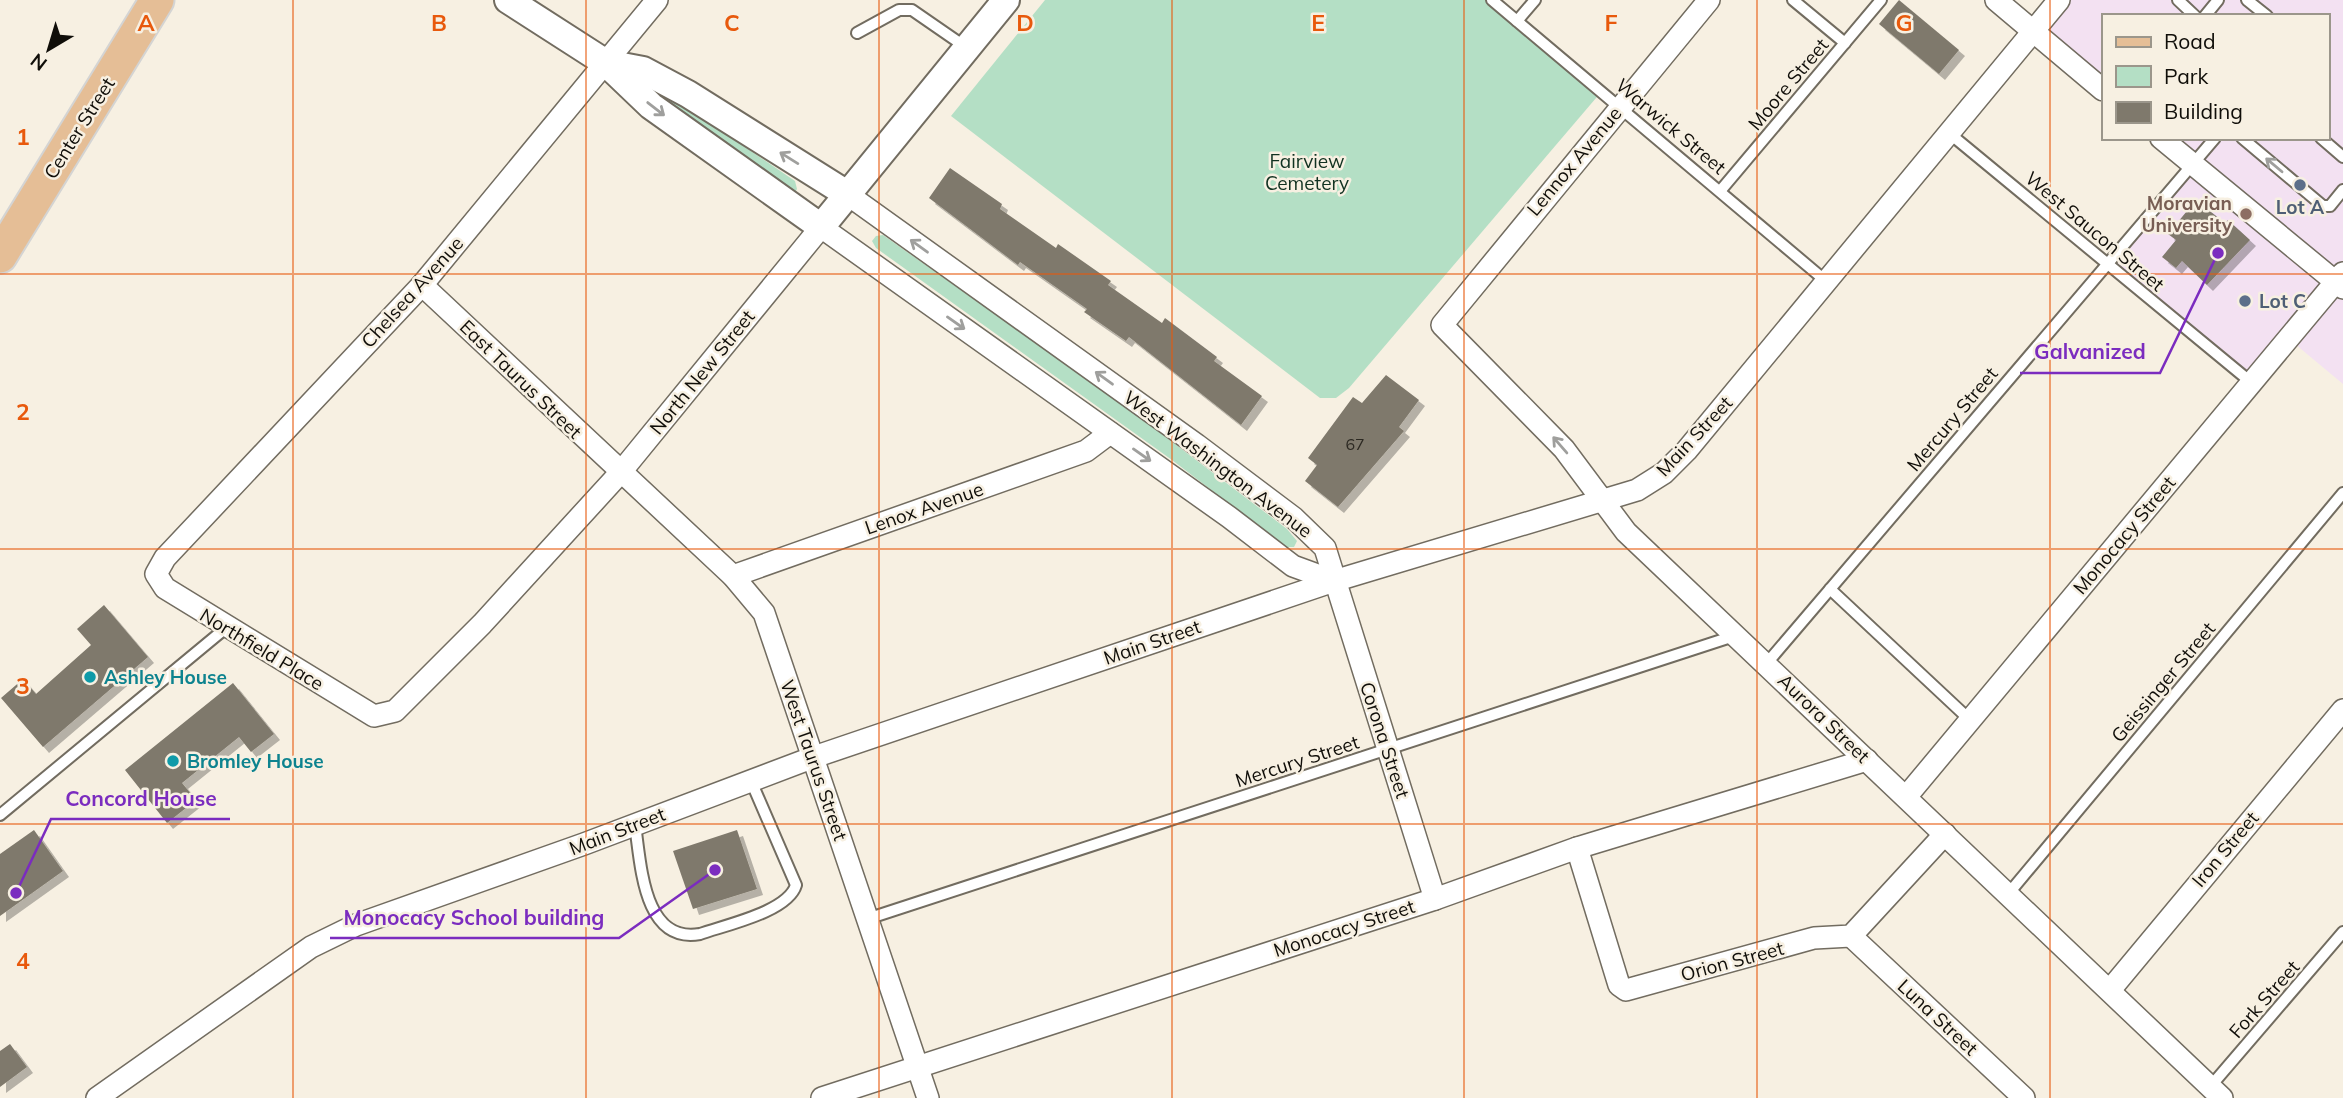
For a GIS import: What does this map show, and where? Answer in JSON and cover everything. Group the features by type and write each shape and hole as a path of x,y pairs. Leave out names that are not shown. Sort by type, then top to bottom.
{"main road":[{"name":"Center Street","path":"0,256 157,0"}],"street":[{"path":"508,0 606,63 651,106 821,226"},
{"name":"Chelsea Avenue","path":"156,574 164,558 422,285 657,0"},
{"name":"North New Street","path":"374,716 395,711 416,691 482,624 620,473 1006,0"},
{"name":"Lennox Avenue","path":"1442,325 1619,106 1709,0"},
{"path":"1996,0 2102,89"},
{"name":"Main Street","path":"97,1098 311,947 345,930 814,757 1334,580 1637,490 1664,473 1827,282 2059,0"},
{"path":"606,63 643,70 688,94 847,194"},
{"path":"2163,140 2341,281"},
{"name":"West Washington Avenue","path":"847,194 1187,437 1294,518 1325,548 1334,580"},
{"name":"West Washington Avenue","path":"821,226 1293,566 1334,580"},
{"name":"Monocacy Street","path":"1906,797 2252,383 2341,281"},
{"name":"East Taurus Street","path":"422,285 620,473"},
{"name":"Aurora Street","path":"1442,325 1528,409 1603,498 1626,532 2009,893 2216,1093"},
{"name":"Lenox Avenue","path":"733,576 1086,451 1110,433"},
{"name":"West Taurus Street","path":"620,473 733,576 764,613 928,1098"},
{"name":"Northfield Place","path":"156,574 166,588 374,716"},
{"name":"Corona Street","path":"1334,580 1435,899"},
{"name":"Iron Street","path":"2110,990 2343,710"},
{"name":"Monocacy Street","path":"822,1098 1435,899 1577,848 1867,760"},
{"path":"1851,936 1945,834"},
{"name":"Orion Street","path":"1577,848 1619,985 1626,990 1814,938 1851,936"},
{"name":"Luna Street","path":"1851,936 2024,1098"}],"lane":[{"name":"Warwick Street","path":"1492,0 1721,190 1827,282"},
{"path":"1517,21 1535,0"},
{"path":"1793,0 1845,43"},
{"name":"Moore Street","path":"1721,190 1881,0"},
{"path":"2178,0 2193,14"},
{"path":"2207,14 2218,0"},
{"path":"2247,0 2264,14"},
{"path":"857,33 899,10 912,9 967,48"},
{"name":"West Saucon Street","path":"1949,133 2252,383"},
{"name":"Mercury Street","path":"1767,663 2212,140"},
{"path":"2244,140 2323,206 2330,206 2343,190"},
{"path":"2323,140 2343,157"},
{"name":"Geissinger Street","path":"2009,893 2343,493"},
{"path":"1830,589 1970,720"},
{"path":"0,815 227,627"},
{"name":"Mercury Street","path":"867,919 913,901 1389,750 1737,635"},
{"path":"635,825 644,882 653,911 667,928 688,936 700,934 774,908 790,898 796,885 751,781"},
{"name":"Fork Street","path":"2216,1093 2343,932"}],"shaded area":[{"name":"Moravian University","path":"2059,0 2343,0 2343,384 2289,339 2252,383 2107,264 2190,164 2163,140 2329,140 2329,14 2102,14 2102,89 2033,30"}],"green space":[{"name":"Fairview Cemetery","path":"1045,0 1492,0 1602,91 1349,388 1336,398 1320,398 951,116"},
{"path":"652,84 795,181 797,189 793,196 643,87"},
{"path":"883,235 1117,400 1287,529 1297,541 1294,547 1287,547 1278,541 1172,460 876,248 872,241 876,236"}],"building":[{"path":"1899,0 1959,50 1939,74 1879,24"},
{"path":"950,168 1002,204 1000,209 1056,248 1058,244 1111,281 1108,285 1162,323 1165,318 1217,357 1214,361 1262,396 1241,425 1129,337 1126,341 1084,312 1087,309 1020,262 1018,265 929,198"},
{"path":"2196,200 2225,223 2228,220 2250,240 2207,285 2182,261 2176,268 2162,257 2176,240 2168,234"},
{"path":"1386,375 1419,400 1399,427 1404,431 1338,507 1305,481 1317,465 1308,458 1353,397 1362,403"},
{"name":"Ashley House","path":"104,605 148,657 43,747 1,698 23,679 36,694 91,645 77,629"},
{"name":"Bromley House","path":"233,683 274,734 251,752 239,737 182,783 196,800 167,823 125,770"},
{"path":"34,830 63,871 0,916 0,854"},
{"path":"737,830 757,889 693,909 673,851"},
{"path":"10,1044 27,1067 0,1087 0,1051"}],"place":[{"name":"Lot A","path":"2300,185"},
{"name":"Moravian University","path":"2246,214"},
{"name":"Galvanized","path":"2218,253"},
{"name":"Lot C","path":"2245,301"},
{"name":"Ashley House","path":"90,677"},
{"name":"Bromley House","path":"173,761"},
{"name":"Monocacy School building","path":"715,870"},
{"name":"Concord House","path":"16,893"}]}
